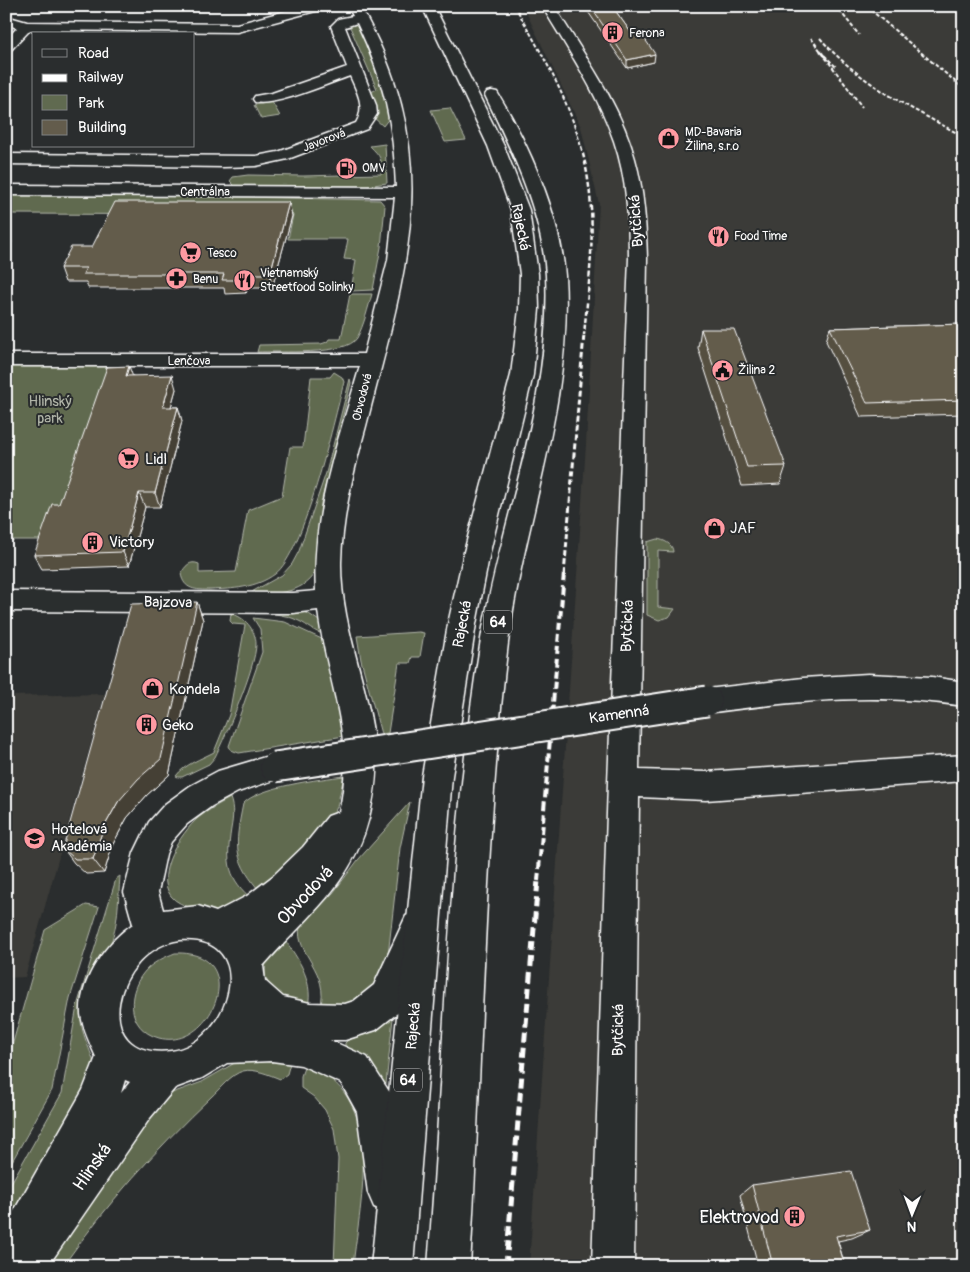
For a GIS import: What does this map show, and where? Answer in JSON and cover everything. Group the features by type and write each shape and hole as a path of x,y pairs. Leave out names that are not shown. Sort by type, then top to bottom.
{"street":[{"path":"6,20 26,26 237,28 319,6"},
{"name":"Rajecká","path":"393,1254 437,776 462,624 477,552 522,375 529,300 529,274 525,240 520,210 511,183 496,146 428,6"},
{"name":"Rajecká","path":"446,6 534,181 550,239 555,273 556,310 550,377 540,435 511,555 496,637 480,764 449,1266"},
{"name":"Bytčická","path":"548,6 605,103 616,126 630,168 637,210 638,258 623,783 613,1266"},
{"name":"Javorová","path":"6,159 256,161 282,156 362,126 369,114 369,105 338,26 357,12"},
{"name":"Obvodová","path":"247,975 280,922 324,880 339,857 348,835 358,795 361,761 330,599 328,564 332,530 343,473 393,280 404,192 404,152 398,120 379,58 357,12"},
{"path":"6,47 26,26"},
{"path":"260,99 274,97 356,69"},
{"path":"219,192 224,162"},
{"name":"Centrálna","path":"6,190 404,192"},
{"name":"Lenčova","path":"6,360 372,360"},
{"name":"Bajzova","path":"6,601 293,603 330,599"},
{"name":"Kamenná","path":"152,932 141,892 150,853 160,832 176,814 201,796 228,781 275,767 784,691 859,685 923,687 964,694"},
{"path":"623,783 706,786 964,768"},
{"name":"Obvodová","path":"219,929 264,904 306,867 326,846 358,795"},
{"path":"247,975 240,1020 221,1045 204,1058 184,1067 164,1071 137,1068 116,1054 104,1035 99,1012 103,988 114,965 131,946 152,932 183,923 198,923 219,929 235,942 247,975 274,1013 310,1021 345,1022 363,1017 387,998 423,917"},
{"path":"221,1045 272,1042 303,1047 354,1070 376,1107 393,1254"},
{"name":"Hlinská","path":"7,1266 98,1102 116,1054"},
{"name":"Hlinská","path":"22,1266 136,1104 164,1071"}],"shaded area":[{"path":"523,6 964,6 964,1266 529,1266 586,445 599,204 581,127"},
{"name":"Hotelová Akadémia","path":"105,694 25,977 6,978 6,696"}],"green space":[{"path":"357,21 375,65 390,117 383,126 373,117 369,93 377,89 350,27 342,28"},
{"path":"272,102 280,116 261,119 254,105"},
{"path":"450,108 466,140 445,142 431,110"},
{"path":"385,144 387,183 367,186 235,186 230,181 233,177 248,175 381,174 380,158 370,146"},
{"path":"6,192 380,200 385,206 381,247 373,290 351,291 356,260 344,259 348,239 288,239 293,215 6,214"},
{"path":"350,294 372,294 357,338 350,344 326,350 257,352 259,345 321,344 329,339 341,339"},
{"name":"Hlinský park","path":"6,365 114,366 45,540 6,540"},
{"path":"334,372 342,377 344,382 333,426 307,514 297,541 286,561 268,579 252,585 210,590 195,589 188,586 181,574 190,563 199,564 199,573 236,572 248,510 282,496 290,447 303,447 311,377 330,377"},
{"path":"350,379 351,383 321,503 315,572 302,585 286,592 248,594 282,575 292,564 299,551 326,473"},
{"path":"657,539 668,543 673,549 673,552 658,551 658,607 675,609 669,617 659,620 647,615 647,542"},
{"path":"302,611 322,623 324,634 287,616 248,612"},
{"path":"231,614 245,621 254,634 256,644 255,655 246,684 215,757 209,764 182,777 178,777 176,776 184,768 214,752 229,715 245,625 233,624 230,621"},
{"path":"253,618 285,622 326,641 344,736 239,753 231,750 229,746 262,652 260,629"},
{"path":"424,633 420,657 412,657 410,663 399,663 388,733 381,734 361,660 357,636"},
{"path":"344,776 337,807 327,828 263,895 246,872 238,853 238,832 243,804 250,798 275,788"},
{"path":"230,798 233,813 229,851 230,869 238,885 254,901 225,912 201,910 181,904 171,896 167,887 166,877 172,854 184,833 198,818"},
{"path":"410,802 400,848 387,965 380,984 354,1006 320,1009 321,984 302,945 300,927 333,893 358,860"},
{"path":"120,876 115,930 109,948 87,989 82,1003 82,1027 94,1063 94,1083 6,1236 6,1192 62,1093 77,1006 116,879"},
{"path":"86,905 99,907 70,998 52,1090 6,1172 6,1067 45,930"},
{"path":"280,934 292,950 306,977 309,996 308,1006 285,1001 269,985 265,976 266,957"},
{"path":"175,953 199,956 213,967 218,982 216,1000 208,1016 195,1030 178,1038 159,1038 148,1033 140,1026 132,1008 133,997 141,977 148,968 161,959"},
{"path":"390,1017 393,1018 386,1084 345,1047 345,1043 348,1040 369,1033"},
{"path":"256,1056 290,1063 287,1074 280,1079 262,1072 247,1070 230,1078 171,1136 133,1178 79,1243 63,1266 39,1266 161,1097 202,1082 238,1061"},
{"path":"305,1065 331,1079 348,1099 359,1124 363,1151 363,1181 353,1266 334,1266 338,1159 334,1129 325,1110 314,1097 301,1088 301,1076"}],"building":[{"name":"Ferona","path":"590,6 612,6 632,34 642,35 655,54 627,60"},
{"name":"Tesco","path":"115,202 289,202 270,274 245,274 243,280 222,280 224,274 83,274 86,268 60,268 71,247 92,247"},
{"path":"964,324 964,400 867,403 830,328"},
{"path":"701,329 734,329 786,466 747,467"},
{"path":"129,366 126,376 172,375 163,407 178,407 155,493 139,493 123,552 34,555 52,504 59,504 107,367"},
{"name":"Geko","path":"197,602 161,759 138,779 118,802 103,829 93,859 75,859 63,848 131,604"},
{"name":"Elektrovod","path":"851,1171 870,1230 836,1236 845,1266 773,1266 752,1185"}],"railway":[{"path":"515,6 561,92 581,147"},
{"path":"836,6 859,35"},
{"path":"866,6 964,89"},
{"path":"811,38 822,53"},
{"path":"820,38 850,68 884,92 957,133"},
{"path":"822,53 836,67"},
{"path":"822,53 862,107"},
{"path":"581,146 587,171 591,218 590,263 584,335"},
{"path":"564,575 584,334"},
{"path":"538,881 564,573"},
{"path":"506,1266 538,880"}],"place":[{"name":"Ferona","path":"613,33"},
{"name":"MD-Bavaria Žilina, s.r.o","path":"669,139"},
{"name":"OMV","path":"346,168"},
{"name":"Food Time","path":"718,236"},
{"name":"Tesco","path":"191,253"},
{"name":"Benu","path":"177,279"},
{"name":"Vietnamský Streetfood Solinky","path":"244,280"},
{"name":"Žilina 2","path":"722,370"},
{"name":"Lidl","path":"129,459"},
{"name":"JAF","path":"714,528"},
{"name":"Victory","path":"93,542"},
{"name":"Kondela","path":"153,689"},
{"name":"Geko","path":"146,725"},
{"name":"Hotelová Akadémia","path":"35,838"},
{"name":"Elektrovod","path":"795,1217"}]}
